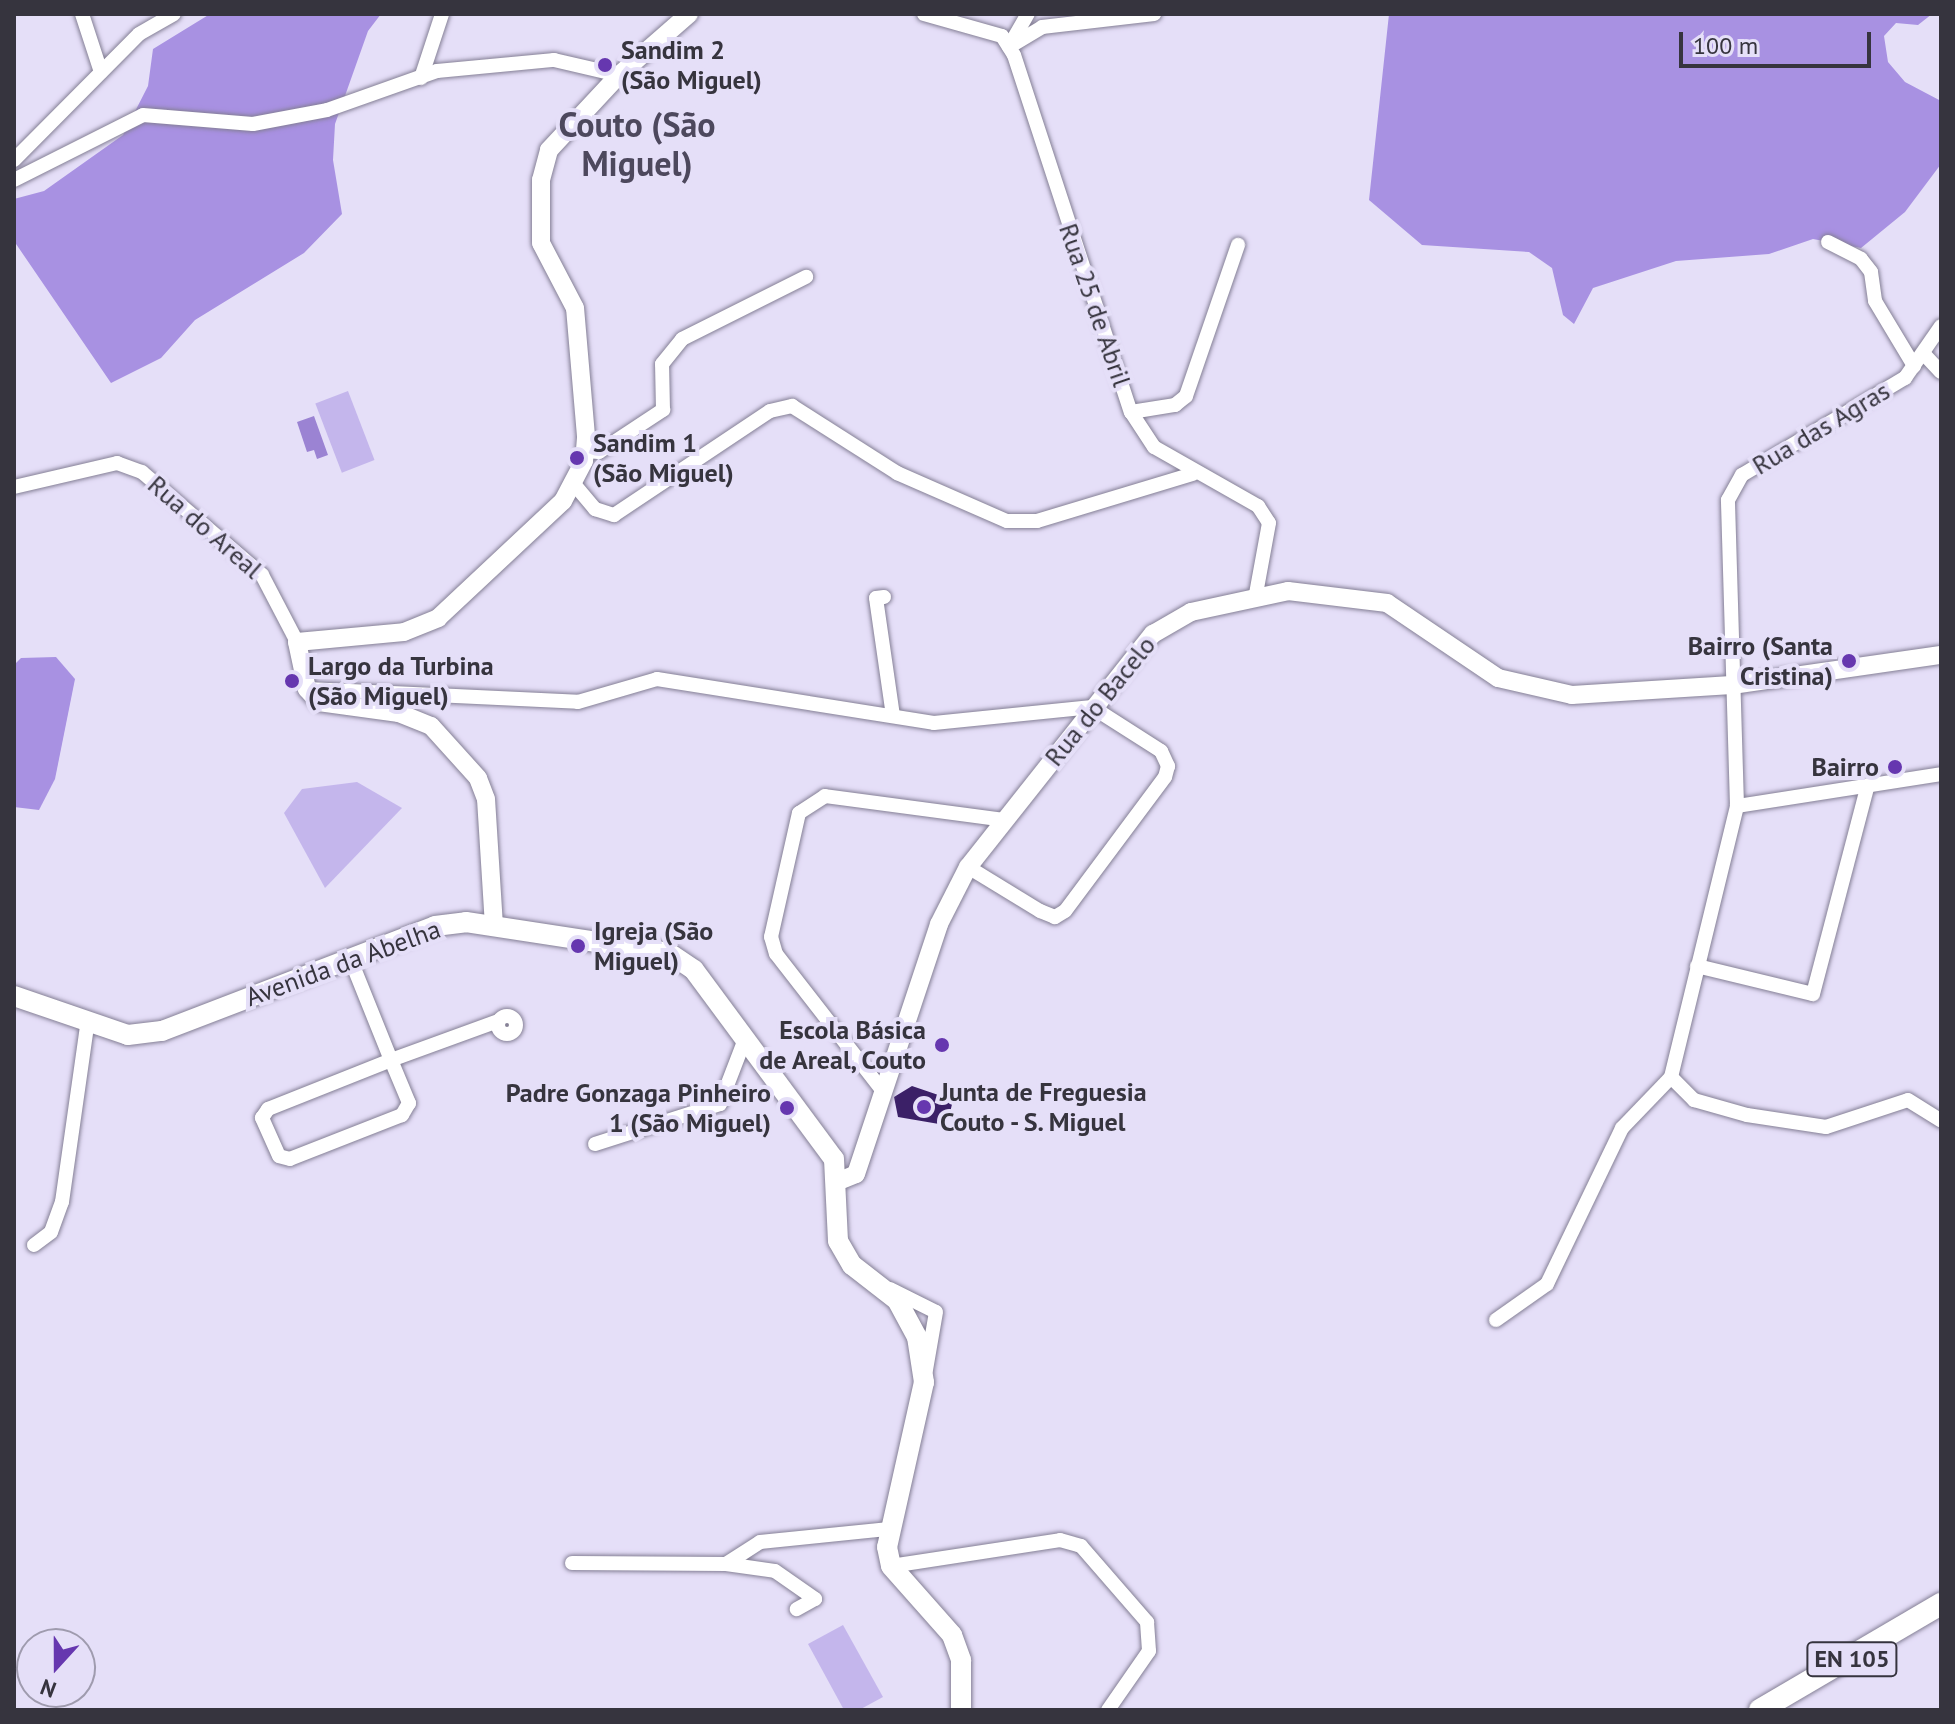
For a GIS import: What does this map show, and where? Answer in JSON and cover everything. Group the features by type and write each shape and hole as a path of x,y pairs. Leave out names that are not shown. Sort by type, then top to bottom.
{"main road":[{"name":"Avenida da Abelha","path":"14,996 128,1035 162,1031 435,926 494,926 669,953 694,970 834,1159 839,1181 838,1241 852,1265 897,1300 917,1337 924,1382 889,1529 891,1566"},
{"path":"891,1566 952,1635 961,1660 961,1710"},
{"name":"EN 105","path":"1760,1710 1941,1604"}],"street":[{"path":"82,14 101,72"},
{"path":"14,160 139,34 174,14"},
{"path":"421,78 442,14"},
{"path":"297,642 404,632 438,618 574,484 585,451 575,308 541,243 541,180 549,150 619,75 689,14"},
{"path":"924,14 1002,36 1009,47"},
{"path":"1009,47 1028,14"},
{"path":"1009,47 1042,27 1154,14"},
{"name":"Rua 25 de Abril","path":"1009,47 1131,412 1154,447 1193,474 1258,506 1269,523 1256,594"},
{"path":"14,180 143,115 253,124 327,110 421,78 554,60 619,75"},
{"path":"1828,242 1861,259 1871,272 1875,301 1918,360 1941,372"},
{"path":"1131,412 1175,405 1186,396 1238,245"},
{"path":"585,451 599,452 663,410 662,364 682,339 806,277"},
{"name":"Rua das Agras","path":"1671,1077 1737,806 1728,500 1742,475 1866,406 1918,360 1941,326"},
{"path":"574,484 595,509 614,515 770,411 792,406 897,473 1007,521 1037,521 1193,474"},
{"name":"Rua do Areal","path":"14,487 117,463 142,472 262,575 297,642 307,689"},
{"name":"Rua do Bacelo","path":"839,1181 856,1174 939,924 968,867 1092,707 1171,621 1256,594 1312,590 1387,603 1474,664 1524,689 1572,695 1732,685 1941,655"},
{"path":"884,597 876,598 893,716"},
{"path":"307,689 578,702 657,679 934,723 1092,707 1161,751 1168,766 1065,911 1055,917 1040,911 968,867"},
{"path":"307,689 331,708 399,713 431,726 478,778 486,799 494,926"},
{"path":"1737,806 1941,774"},
{"path":"1697,966 1813,994 1868,785"},
{"path":"882,1090 776,954 771,937 799,813 825,796 1004,820"},
{"path":"350,958 391,1060 409,1103 402,1115 290,1159 271,1150 262,1118 266,1110 391,1060 498,1021"},
{"path":"34,1245 51,1232 62,1202 88,1020"},
{"path":"595,1144 720,1104 745,1039"},
{"path":"1496,1320 1547,1284 1622,1128 1671,1077 1694,1100 1747,1115 1826,1127 1908,1100 1941,1121"},
{"path":"834,1159 867,1142"},
{"path":"876,1284 936,1312 924,1382"},
{"path":"726,1564 760,1542 889,1529"},
{"path":"891,1566 1060,1540 1081,1546 1147,1622 1149,1651 1108,1710"},
{"path":"572,1563 726,1564 775,1571 799,1584 815,1599 797,1609"}],"shaded area":[{"path":"210,14 381,14 368,31 335,124 333,160 342,214 304,253 195,320 161,358 111,383 14,241 14,199 44,191 123,135 148,86 153,49"},
{"path":"1389,14 1932,14 1918,25 1896,23 1884,36 1888,62 1905,82 1941,101 1941,164 1905,212 1861,248 1813,239 1769,254 1676,261 1593,288 1574,324 1563,315 1552,268 1529,252 1422,245 1369,200"},
{"path":"348,391 375,460 342,473 315,404"},
{"path":"314,416 328,455 317,459 314,450 307,452 297,422"},
{"path":"56,657 75,679 55,779 39,810 14,807 14,665 21,658"},
{"path":"357,782 402,808 325,888 284,813 302,789"},
{"path":"843,1625 883,1697 859,1710 844,1710 808,1644"}],"building":[{"name":"Junta de Freguesia Couto - S. Miguel","path":"912,1086 953,1100 949,1117 941,1115 939,1124 898,1117 894,1097"}],"place":[{"name":"Sandim 2 (São Miguel)","path":"605,65"},
{"name":"Sandim 1 (São Miguel)","path":"577,458"},
{"name":"Bairro (Santa Cristina)","path":"1849,661"},
{"name":"Largo da Turbina (São Miguel)","path":"292,681"},
{"name":"Bairro","path":"1895,767"},
{"name":"Igreja (São Miguel)","path":"578,946"},
{"name":"Escola Básica de Areal, Couto","path":"942,1045"},
{"name":"Junta de Freguesia Couto - S. Miguel","path":"924,1107"},
{"name":"Padre Gonzaga Pinheiro 1 (São Miguel)","path":"787,1108"}],"district":[{"name":"Couto (São Miguel)","path":"637,144"}]}
